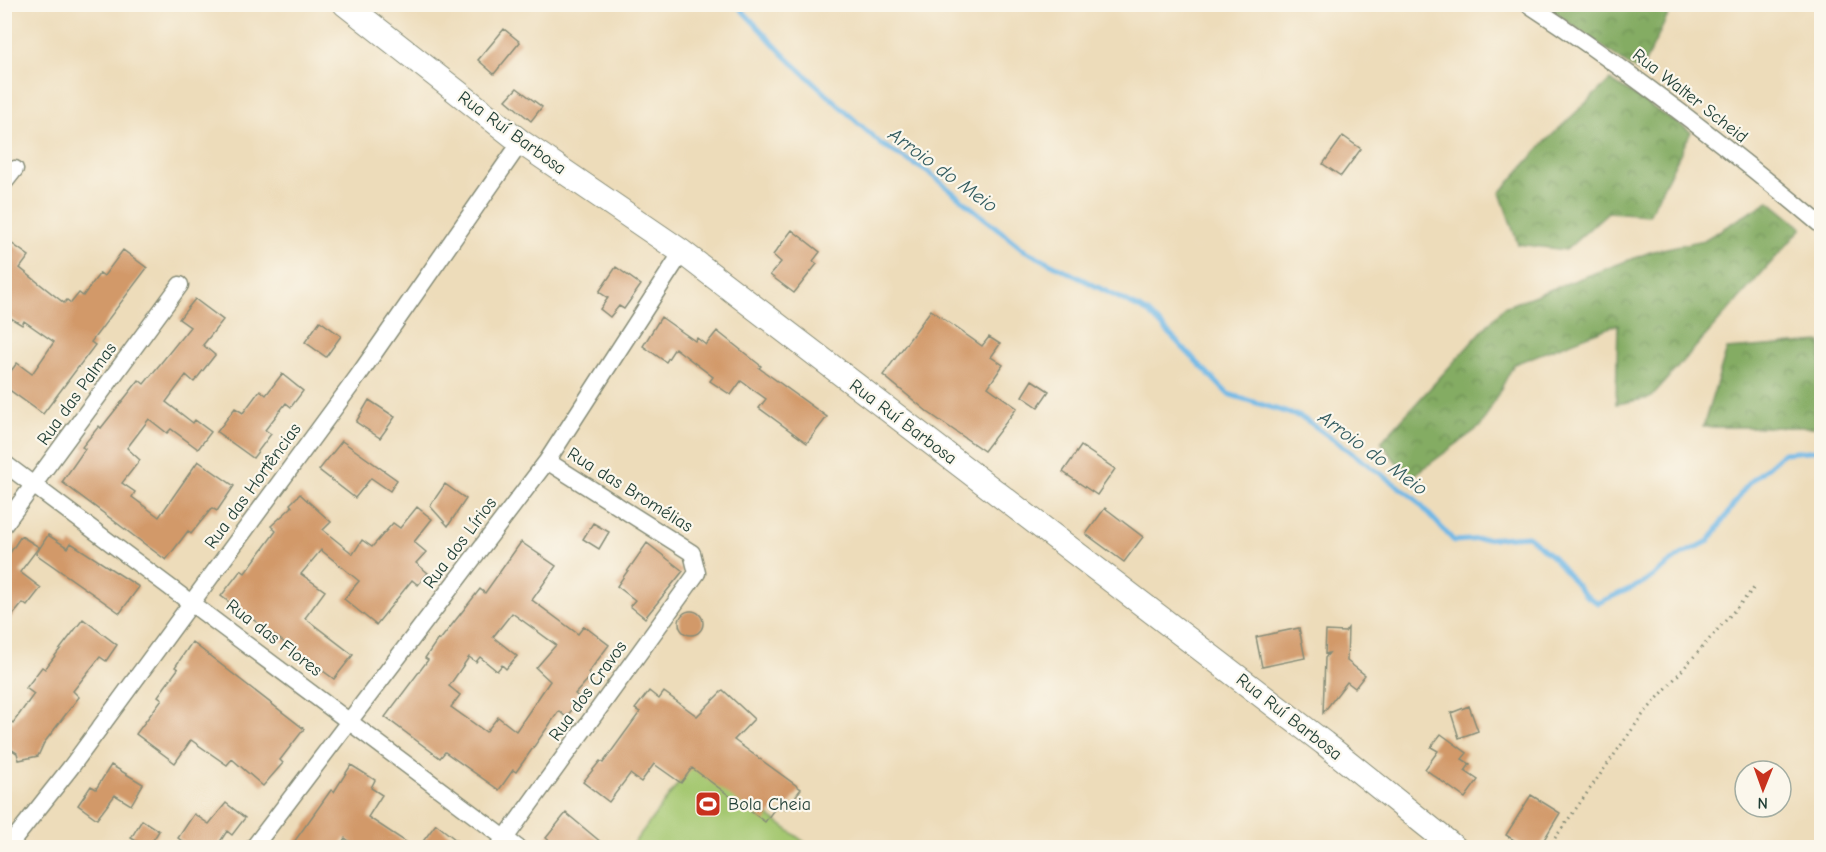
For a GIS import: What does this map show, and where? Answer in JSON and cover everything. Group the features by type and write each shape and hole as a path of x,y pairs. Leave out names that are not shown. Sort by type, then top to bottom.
{"main road":[{"name":"Rua Ruí Barbosa","path":"345,4 522,142 682,252 1324,743 1455,848"}],"street":[{"name":"Rua Walter Scheid","path":"1528,4 1585,41 1673,107 1821,226"},
{"name":"Rua das Hortências","path":"7,848 71,768 358,376 522,142"},
{"path":"4,183 15,169"},
{"name":"Rua dos Lírios","path":"253,848 547,461 682,252"},
{"name":"Rua das Palmas","path":"4,525 180,285"},
{"name":"Rua das Bromélias","path":"547,461 692,553"},
{"name":"Rua das Flores","path":"4,464 350,720 507,844"},
{"name":"Rua dos Cravos","path":"507,844 697,573 692,553"}],"path":[{"path":"1548,848 1641,717 1755,586"}],"green space":[{"path":"1544,5 1673,5 1640,73"},
{"path":"1610,80 1691,132 1649,215 1608,212 1566,250 1518,244 1500,193 1544,143"},
{"path":"1769,201 1802,228 1650,398 1616,404 1618,324 1514,364 1481,426 1409,479 1381,442 1504,307 1653,251 1704,240"},
{"path":"1821,342 1821,427 1703,427 1727,349"},
{"name":"Bola Cheia","path":"695,761 811,847 630,848"}],"building":[{"path":"504,29 520,42 494,74 478,60"},
{"path":"517,88 542,107 531,121 506,100"},
{"path":"1343,136 1361,149 1341,176 1323,164"},
{"path":"792,230 820,252 813,261 817,264 794,293 770,275 781,262 773,255"},
{"path":"4,238 29,256 20,268 64,303 67,300 71,303 79,293 83,296 100,273 104,276 123,250 147,268 91,342 95,345 43,414 4,386 4,380 17,363 32,374 54,342 24,321 22,325 4,314 4,288 8,282 4,287"},
{"path":"616,267 641,285 624,309 619,306 610,317 600,309 608,298 599,292"},
{"path":"195,299 223,320 203,345 215,355 194,382 186,375 166,402 193,423 195,420 211,432 198,449 171,429 167,433 149,419 127,448 140,460 122,483 135,492 132,497 159,517 198,461 234,486 217,511 212,508 191,534 188,531 166,560 62,482 85,449 82,447 99,426 101,428 139,380 144,384 190,327 179,319"},
{"path":"931,310 982,346 989,337 1000,344 991,357 1003,365 988,387 1017,408 984,451 929,413 883,375"},
{"path":"661,317 695,341 697,338 706,345 717,331 761,366 759,368 827,417 807,443 759,408 766,399 741,381 731,395 710,381 713,377 675,348 666,362 643,346"},
{"path":"320,321 341,336 326,357 305,342"},
{"path":"282,374 303,391 291,407 286,403 265,430 271,434 253,458 217,432 235,408 243,413 260,390 266,395"},
{"path":"1032,380 1049,391 1038,407 1022,396"},
{"path":"369,400 395,417 380,438 356,422"},
{"path":"342,441 397,480 390,491 371,478 355,498 319,470"},
{"path":"1081,446 1115,469 1097,495 1063,472"},
{"path":"445,484 466,499 448,526 430,506"},
{"path":"300,494 331,522 323,530 353,554 362,540 372,547 393,523 400,528 417,507 432,519 414,542 426,552 416,563 428,573 418,585 412,580 376,625 344,599 359,581 321,550 301,574 325,591 305,618 353,655 334,679 221,596 241,570 245,573 276,531 271,526 292,507 290,504"},
{"path":"1105,508 1143,537 1124,562 1086,534"},
{"path":"593,523 609,532 599,549 583,539"},
{"path":"48,535 68,548 71,543 139,587 120,613 36,554"},
{"path":"21,536 39,547 20,572 41,588 27,606 23,603 4,626 4,562"},
{"path":"521,542 556,566 532,600 578,634 584,626 609,645 588,673 591,676 575,694 581,699 566,717 559,711 516,772 513,770 499,790 445,752 440,758 385,717 428,660 425,658 438,639 440,640 480,589 485,593","holes":["512,613 556,645 536,668 550,681 516,731 498,717 486,732 451,707 460,695 449,686 469,657 476,662 480,657 497,671 502,665 506,669 517,656 493,637"]},
{"path":"647,543 683,571 645,618 630,606 635,600 617,586"},
{"path":"691,611 700,614 703,623 700,632 691,635 682,632 679,623 682,614"},
{"path":"83,619 117,645 106,661 100,657 73,691 79,697 44,743 38,756 19,760 17,753 4,745 4,716 13,723 34,694 26,688 42,667 45,669"},
{"path":"1299,628 1305,658 1262,667 1256,637"},
{"path":"1348,628 1347,661 1365,675 1355,688 1347,682 1323,713 1325,658 1329,653 1325,654 1326,631 1345,632"},
{"path":"192,642 304,729 280,760 283,763 263,786 232,759 227,765 191,740 175,763 136,734 162,699 158,696 178,669 175,667"},
{"path":"723,690 754,719 734,740 801,789 786,809 778,804 765,822 692,768 681,783 654,764 641,782 630,774 609,802 583,782 600,761 603,763 640,712 635,709 649,691 659,699 664,692 697,716"},
{"path":"1469,706 1478,731 1459,738 1451,713"},
{"path":"1441,734 1467,753 1462,759 1470,764 1465,771 1478,780 1465,798 1425,769 1438,751 1431,747"},
{"path":"111,765 143,784 131,805 115,795 97,819 78,805 91,786 96,789"},
{"path":"351,765 375,780 371,788 382,795 368,817 415,848 359,848 345,838 338,848 302,848 294,842 331,790 334,792"},
{"path":"1531,795 1560,813 1539,848 1526,848 1506,835"},
{"path":"226,803 245,818 232,835 227,831 216,848 192,848 178,838 194,814 209,824"},
{"path":"566,813 608,848 558,848 546,838"},
{"path":"142,820 159,831 148,848 131,838"},
{"path":"436,824 466,848 418,848"}],"waterway":[{"name":"Arroio do Meio","path":"736,4 786,57 881,144 929,173 1024,250 1149,313 1228,394 1301,417 1309,422 1413,497 1454,541 1528,536 1554,558 1585,595 1598,603 1645,582 1681,555 1709,541 1747,485 1783,453 1822,450"}],"place":[{"name":"Bola Cheia","path":"708,804"}]}
